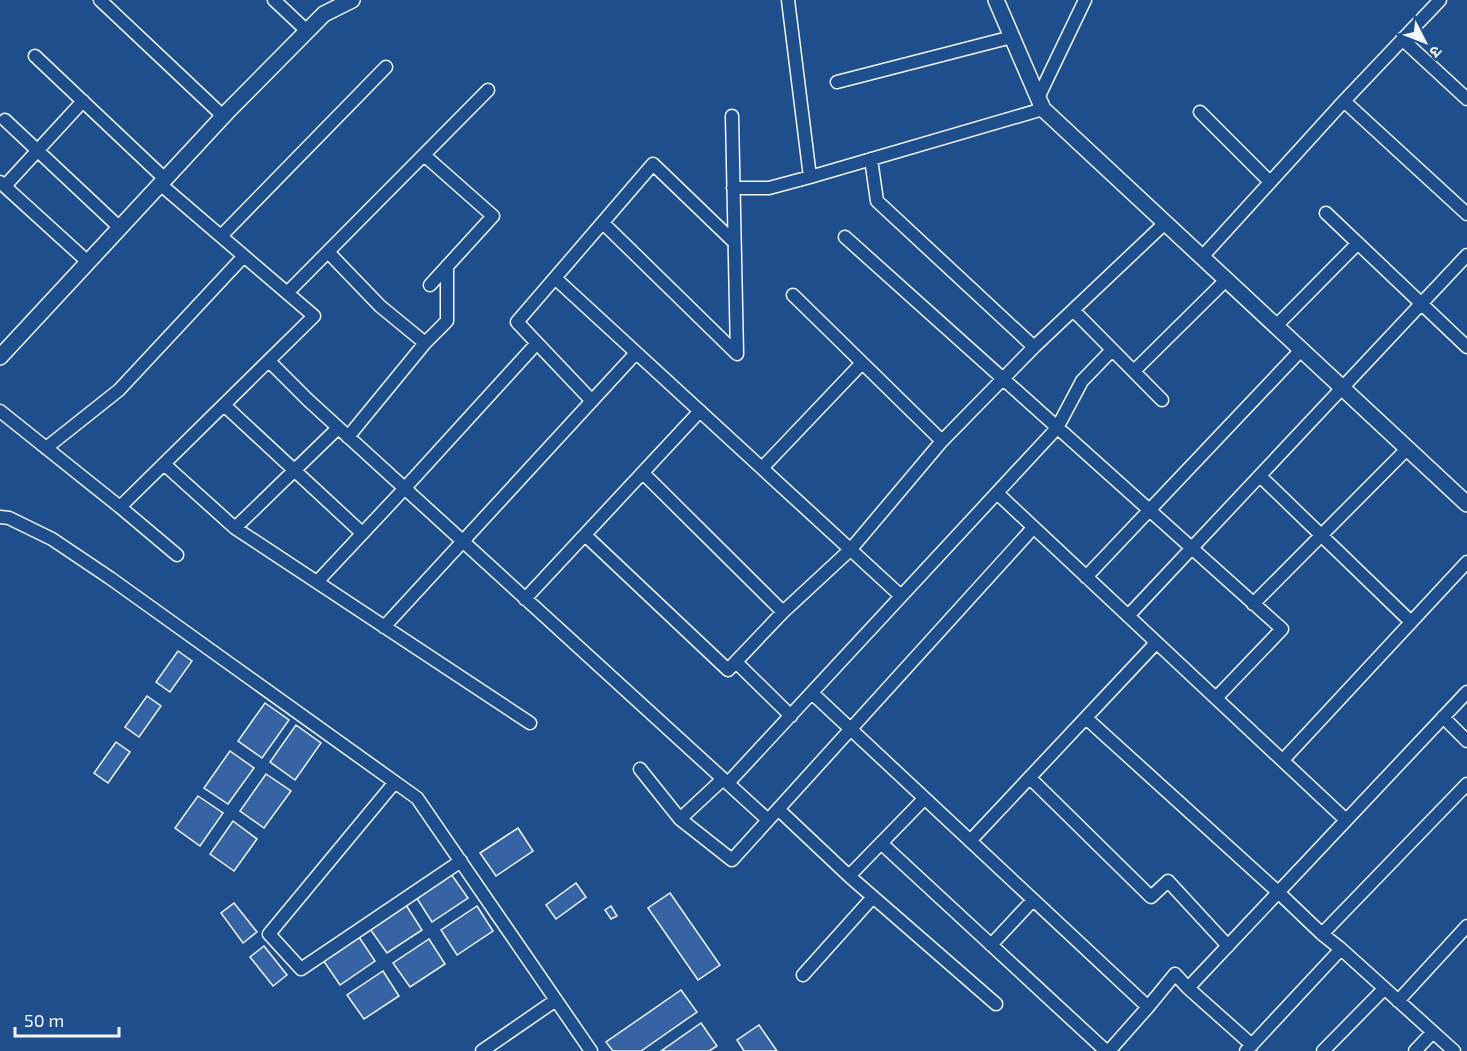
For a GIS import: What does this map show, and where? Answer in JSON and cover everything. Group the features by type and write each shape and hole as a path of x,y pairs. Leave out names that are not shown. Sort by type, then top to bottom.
{"street":[{"path":"100,0 223,116"},
{"path":"274,0 307,32"},
{"path":"0,357 223,116 324,14 352,0"},
{"path":"788,0 810,177"},
{"path":"996,0 1040,104 1407,449 1465,499"},
{"path":"733,188 769,188 810,177 1040,104 1085,0"},
{"path":"1202,257 1344,101 1440,0"},
{"path":"837,82 1012,37"},
{"path":"1402,39 1467,99"},
{"path":"35,56 163,182 221,236 314,316 120,507"},
{"path":"221,236 386,67"},
{"path":"287,293 488,90"},
{"path":"83,101 3,184 88,262"},
{"path":"1344,101 1467,214"},
{"path":"1200,112 1270,182"},
{"path":"603,223 737,354 732,116"},
{"path":"5,120 120,228"},
{"path":"424,154 493,216 430,285"},
{"path":"871,159 877,201 1034,347"},
{"path":"592,401 518,322 653,164 735,242"},
{"path":"1326,213 1467,347"},
{"path":"585,535 728,670 783,612 851,549 942,441 1034,347 1165,222"},
{"path":"845,237 1282,629 1216,698"},
{"path":"1276,326 1358,243"},
{"path":"328,252 380,306 425,343"},
{"path":"1128,616 1467,255"},
{"path":"46,448 118,390 244,256"},
{"path":"348,437 425,343 447,321 447,266"},
{"path":"555,278 902,596"},
{"path":"1134,371 1226,280"},
{"path":"793,295 942,441"},
{"path":"1073,310 1162,400"},
{"path":"317,582 537,343"},
{"path":"680,819 726,781 791,716 1057,428 1082,381 1112,350"},
{"path":"1086,577 1301,350"},
{"path":"384,627 636,353"},
{"path":"269,361 404,489 768,820"},
{"path":"762,468 862,363"},
{"path":"224,405 362,533"},
{"path":"0,411 177,555"},
{"path":"525,599 700,411"},
{"path":"235,528 338,428"},
{"path":"1253,604 1407,449"},
{"path":"164,464 235,528 530,723"},
{"path":"642,473 783,612"},
{"path":"1260,476 1411,621"},
{"path":"997,493 1346,820"},
{"path":"0,517 9,518 52,539 72,552 417,798 591,1051"},
{"path":"640,769 680,819 732,860 1033,528"},
{"path":"1283,760 1467,562"},
{"path":"970,841 1156,643"},
{"path":"736,662 791,716"},
{"path":"1188,988 1467,692"},
{"path":"812,693 1148,1007"},
{"path":"1443,717 1467,741"},
{"path":"1086,718 1322,934 1454,1051"},
{"path":"1029,778 1152,897 1168,881 1228,946"},
{"path":"395,782 269,934 301,969 461,861"},
{"path":"1322,934 1467,784"},
{"path":"849,876 924,799"},
{"path":"777,809 849,876 996,1004"},
{"path":"881,843 1107,1051 1175,974 1249,1048 1341,949"},
{"path":"803,975 873,897"},
{"path":"991,945 1033,900"},
{"path":"1398,1001 1467,926"},
{"path":"1323,1051 1384,989"},
{"path":"482,1051 556,1000"},
{"path":"1415,1051 1433,1032"}],"building":[{"path":"178,651 192,661 170,692 156,682"},
{"path":"147,696 161,706 139,737 125,727"},
{"path":"265,703 289,720 262,758 238,741"},
{"path":"296,725 321,743 295,780 270,762"},
{"path":"116,742 130,752 108,783 94,773"},
{"path":"230,751 254,768 228,804 204,788"},
{"path":"266,774 291,791 264,828 240,811"},
{"path":"198,796 223,813 200,846 175,828"},
{"path":"233,821 257,839 234,871 210,854"},
{"path":"518,828 533,851 496,876 480,853"},
{"path":"451,874 468,898 432,922 416,897"},
{"path":"576,883 586,897 556,919 546,905"},
{"path":"670,893 720,965 698,980 648,908"},
{"path":"234,903 257,932 243,943 221,913"},
{"path":"406,905 422,930 387,953 370,929"},
{"path":"477,906 493,931 457,955 441,930"},
{"path":"611,906 617,916 611,919 605,910"},
{"path":"359,937 375,961 340,985 323,960"},
{"path":"429,939 445,964 410,987 393,963"},
{"path":"264,946 287,975 273,986 250,957"},
{"path":"383,971 399,996 364,1019 347,995"},
{"path":"681,990 697,1012 641,1051 613,1051 606,1042"},
{"path":"701,1023 717,1046 709,1051 661,1051"},
{"path":"759,1025 777,1051 744,1051 737,1040"}]}
